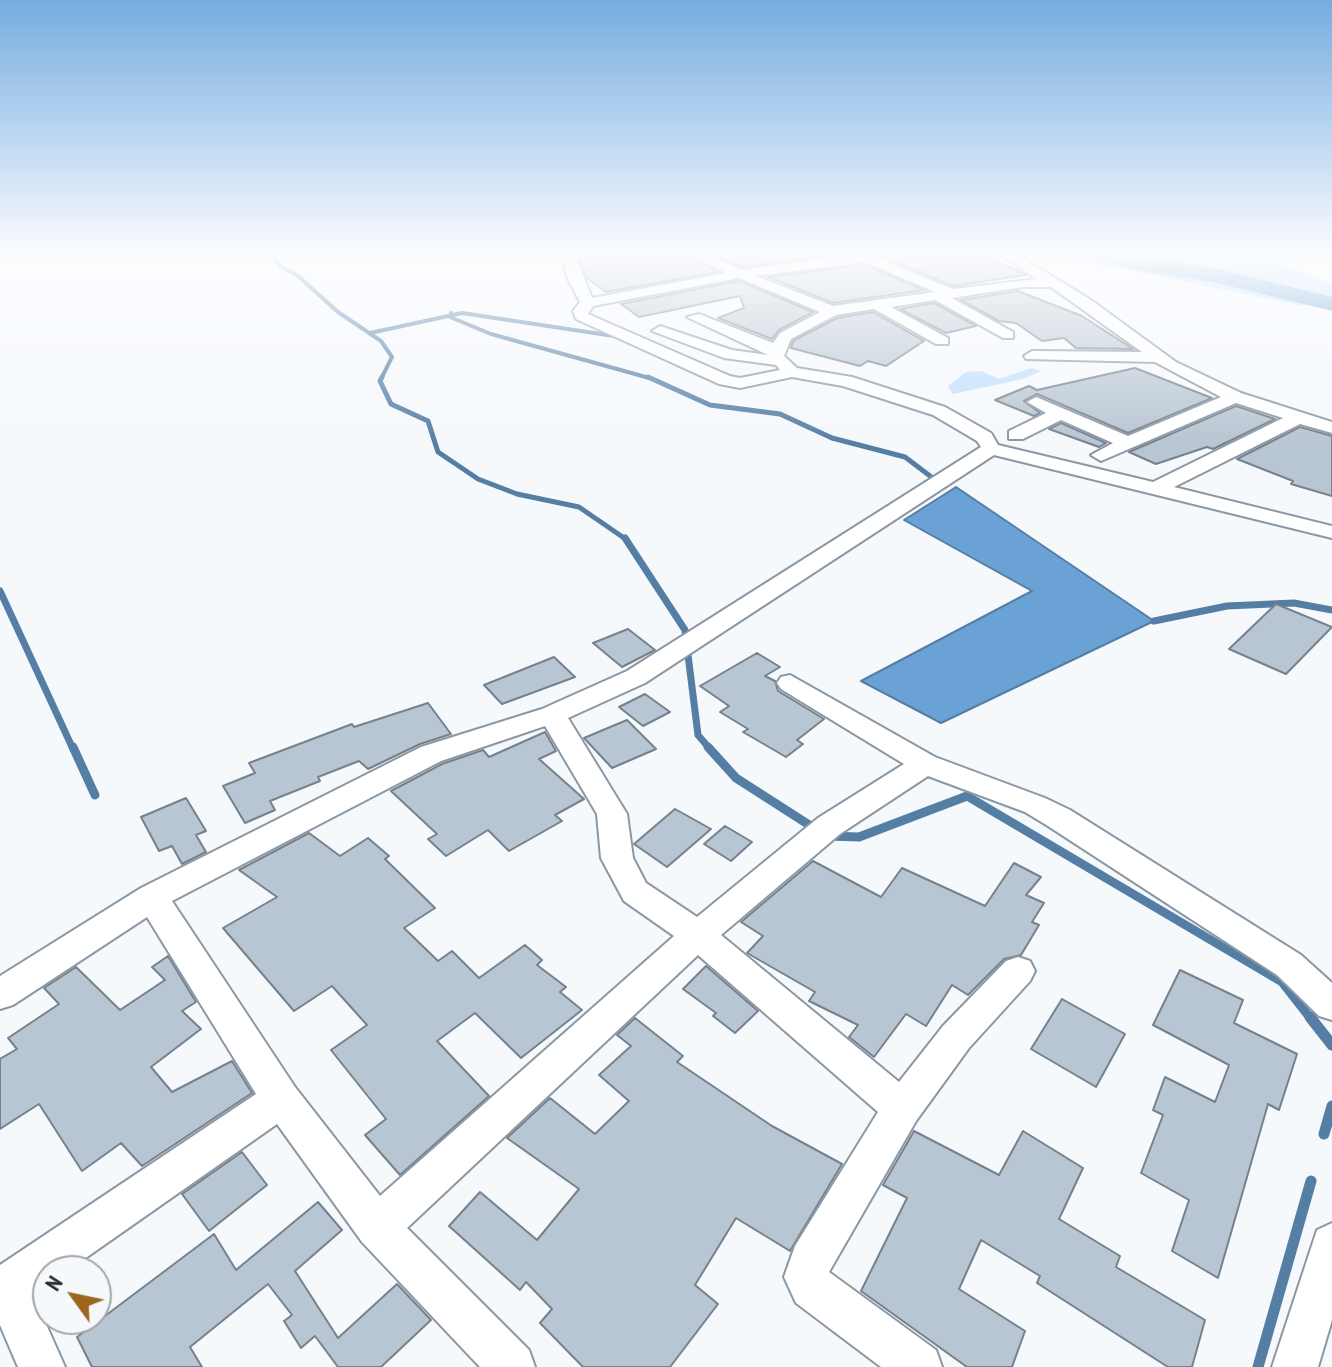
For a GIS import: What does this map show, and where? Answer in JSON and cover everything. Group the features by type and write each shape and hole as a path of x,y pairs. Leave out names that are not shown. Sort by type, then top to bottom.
{"street":[{"path":"583,317 714,377 740,383 782,361"},
{"path":"694,317 782,361 939,411 984,437 991,449 1332,532"},
{"path":"782,361 785,336 821,317"},
{"path":"899,317 942,341"},
{"path":"980,317 1008,335"},
{"path":"1104,317 1154,357 1235,397 1332,428"},
{"path":"660,331 730,355 782,361"},
{"path":"1032,356 1154,357"},
{"path":"1101,455 1235,397"},
{"path":"1036,402 1128,443"},
{"path":"1016,435 1060,413"},
{"path":"1153,490 1298,418"},
{"path":"0,994 152,897 431,754 552,715 672,657 991,449"},
{"path":"790,683 925,764 1035,805 1059,818 1289,965 1332,1005"},
{"path":"552,715 612,814 617,858 635,892 698,935 902,1108"},
{"path":"377,1227 698,935 819,834 925,764"},
{"path":"152,897 281,1099 377,1227 512,1367"},
{"path":"919,1367 844,1314 806,1277 810,1261 902,1108 956,1037 1018,971"},
{"path":"42,1367 3,1289 281,1099"},
{"path":"1295,1367 1332,1245"}],"shaded area":[{"path":"1031,368 1041,371 1023,379 953,394 948,386 966,372 981,371 999,379"}],"water":[{"path":"956,487 1154,621 941,723 861,681 1032,591 904,520"}],"building":[{"path":"804,317 779,330 772,339 718,318"},
{"path":"881,317 924,341 886,366 868,361 860,366 791,348 793,341 837,318"},
{"path":"915,317 959,317 976,326 946,333"},
{"path":"991,317 1083,317 1133,349 1076,348 1064,338 1042,341 1016,323"},
{"path":"1135,368 1212,398 1128,433 1037,394 1024,401 1040,413 1034,416 995,400 1029,386 1037,390"},
{"path":"1236,406 1275,419 1213,449 1207,447 1156,464 1129,452"},
{"path":"1061,423 1106,443 1099,447 1049,429"},
{"path":"1300,427 1332,436 1332,496 1291,484 1293,481 1237,459"},
{"path":"1276,604 1332,627 1286,674 1229,649"},
{"path":"628,629 655,650 622,667 593,643"},
{"path":"757,653 780,667 765,676 775,681 778,691 824,719 797,740 803,744 786,757 743,732 748,729 720,712 729,706 700,686"},
{"path":"554,657 575,677 502,704 484,685"},
{"path":"645,694 670,712 643,726 619,707"},
{"path":"428,703 451,734 420,744 368,769 359,761 318,777 320,781 270,801 275,810 245,823 223,786 255,773 249,763 352,724 354,727"},
{"path":"627,720 656,749 612,768 584,738"},
{"path":"545,732 556,751 539,759 584,799 555,815 562,821 509,851 488,830 446,856 428,839 437,834 391,791 442,764 483,750 489,757"},
{"path":"186,798 206,831 196,835 206,852 182,864 172,846 159,851 141,817"},
{"path":"675,809 711,829 667,867 634,844"},
{"path":"725,826 752,842 731,861 704,844"},
{"path":"309,833 340,856 368,838 389,856 385,859 435,908 404,928 438,961 452,951 479,978 525,945 542,960 537,965 566,987 560,992 582,1010 521,1058 475,1013 437,1041 489,1096 400,1175 365,1135 386,1119 331,1050 367,1025 332,986 294,1011 223,928 277,897 239,870"},
{"path":"813,861 881,897 902,868 985,906 1014,863 1041,877 1026,895 1044,903 1032,922 1039,925 1021,955 1004,959 968,995 952,985 926,1026 906,1014 874,1057 849,1037 858,1025 809,1001 815,992 747,953 763,936 741,922"},
{"path":"168,956 196,1002 182,1011 201,1029 151,1067 172,1092 232,1061 252,1093 142,1166 121,1143 82,1171 39,1104 0,1129 0,1059 17,1049 8,1038 59,1004 44,988 76,967 120,1010 165,980 152,967"},
{"path":"706,966 758,1011 735,1033 713,1016 716,1013 683,989"},
{"path":"1180,970 1243,1000 1234,1023 1297,1054 1279,1110 1268,1104 1218,1278 1172,1251 1189,1200 1141,1173 1163,1115 1153,1110 1165,1077 1215,1102 1229,1065 1153,1025"},
{"path":"1062,999 1125,1034 1096,1087 1031,1049"},
{"path":"635,1018 683,1056 677,1062 772,1126 842,1164 790,1251 736,1218 695,1285 718,1304 670,1367 583,1367 540,1323 552,1309 526,1282 520,1290 449,1226 480,1192 537,1240 579,1189 507,1138 550,1098 595,1134 629,1101 599,1075 631,1046 617,1035"},
{"path":"914,1131 999,1175 1023,1131 1083,1168 1059,1219 1120,1256 1116,1267 1205,1320 1192,1367 1168,1367 1037,1283 1040,1276 981,1240 959,1289 1025,1331 1012,1367 967,1367 861,1291 907,1198 883,1185"},
{"path":"242,1152 267,1185 209,1231 182,1194"},
{"path":"318,1202 342,1230 295,1271 338,1338 397,1284 431,1320 381,1367 338,1367 315,1336 301,1348 284,1321 292,1315 268,1284 190,1347 202,1367 92,1367 77,1337 112,1335 112,1311 214,1234 236,1270"}],"waterway":[{"path":"345,317 381,341 392,357 380,381 391,404 428,421 438,452 478,479 517,494 579,507 626,539"},
{"path":"370,333 445,317"},
{"path":"450,317 491,334 652,379"},
{"path":"487,317 614,336"},
{"path":"652,379 710,405 780,414 832,438 905,457 934,479"},
{"path":"626,539 685,630 686,639"},
{"path":"0,591 73,749"},
{"path":"1154,621 1227,606 1294,603 1332,610"},
{"path":"688,655 698,735 710,749"},
{"path":"73,747 95,795"},
{"path":"708,747 736,778 817,830"},
{"path":"827,836 859,837 967,796 1282,982 1311,1019"},
{"path":"1310,1017 1332,1045"},
{"path":"1324,1134 1332,1106"},
{"path":"1258,1367 1311,1181"}]}
